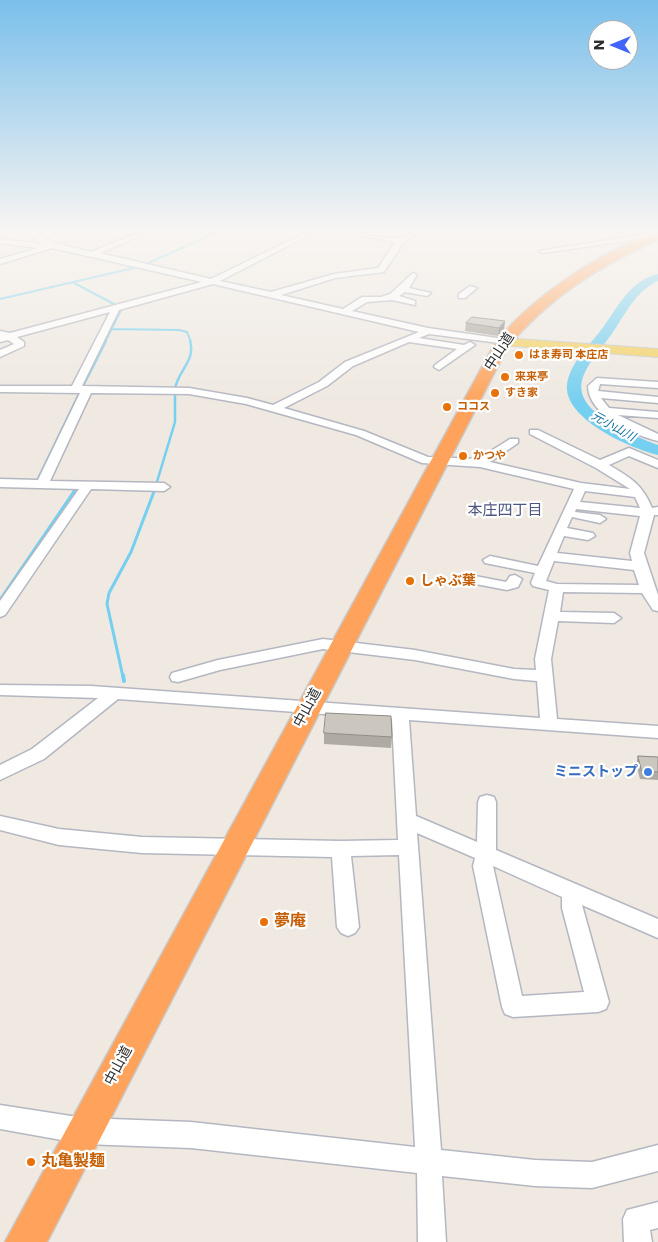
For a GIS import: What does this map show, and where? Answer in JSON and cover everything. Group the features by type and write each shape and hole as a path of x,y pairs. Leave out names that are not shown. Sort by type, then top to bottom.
{"highway":[{"name":"中山道","path":"25,1242 341,647 438,460 504,342 546,298 559,288"}],"main road":[{"path":"504,342 658,353"}],"street":[{"path":"3,335 189,288"},
{"path":"239,288 428,331 504,342"},
{"path":"271,295 294,288"},
{"path":"462,296 473,288"},
{"path":"344,312 365,299 381,302 402,289 427,293"},
{"path":"391,297 412,303"},
{"path":"75,390 115,311 114,308"},
{"path":"274,409 324,384 349,364 411,340 428,331"},
{"path":"0,354 21,344 3,335"},
{"path":"439,367 467,348 475,339"},
{"path":"411,340 467,348"},
{"path":"658,385 597,381 593,394 605,411 618,420 658,438"},
{"path":"0,389 189,391 247,401 360,433 426,460 480,463 581,487 640,494"},
{"path":"42,484 87,390"},
{"path":"593,394 658,400"},
{"path":"605,411 658,415"},
{"path":"534,432 600,465 632,484 653,512"},
{"path":"480,463 514,441"},
{"path":"600,465 629,452 658,464"},
{"path":"0,483 164,487"},
{"path":"0,612 87,486"},
{"path":"541,577 559,531 581,487"},
{"path":"570,509 653,512"},
{"path":"570,509 600,519"},
{"path":"653,512 637,553 648,589 658,607"},
{"path":"559,531 588,536"},
{"path":"550,556 640,566"},
{"path":"490,560 541,577 558,588 648,589"},
{"path":"501,575 515,579 541,577"},
{"path":"465,578 507,586 513,584 515,579"},
{"path":"549,724 544,659 558,588"},
{"path":"551,616 614,618"},
{"path":"178,677 218,665 316,644 415,655 514,674 544,676"},
{"path":"0,690 114,694 658,732"},
{"path":"0,773 38,754 114,694"},
{"path":"400,714 429,1161 432,1242"},
{"path":"487,802 487,842 483,853 483,866 513,1007 598,1002 572,908 573,892"},
{"path":"408,820 658,930"},
{"path":"0,823 59,837 142,844 341,849 409,848"},
{"path":"341,849 348,927"},
{"path":"0,1118 84,1131 191,1135 534,1173 592,1175 658,1158"},
{"path":"638,1242 636,1219 658,1215"}],"building":[{"path":"472,317 505,321 499,328 466,323"},
{"path":"326,713 391,716 392,737 324,733"},
{"path":"638,756 658,757 658,772 642,771"}],"waterway":[{"path":"0,299 48,288"},
{"path":"83,288 116,305"},
{"name":"元小山川","path":"639,288 628,300 580,368 574,383 574,395 581,406 604,426 634,441 658,450"},
{"path":"105,342 122,308"},
{"path":"112,329 179,330 187,332 191,342"},
{"path":"82,388 106,341"},
{"path":"175,389 179,376 191,354 190,341"},
{"path":"37,481 80,392"},
{"path":"156,485 175,422 175,392"},
{"path":"0,600 77,487"},
{"path":"123,677 107,604 109,593 131,552 155,489"},
{"path":"123,675 124,681"}],"place":[{"name":"はま寿司 本庄店","path":"519,355"},
{"name":"来来亭","path":"505,377"},
{"name":"すき家","path":"495,393"},
{"name":"ココス","path":"447,407"},
{"name":"かつや","path":"463,456"},
{"name":"しゃぶ葉","path":"410,581"},
{"name":"ミニストップ","path":"648,772"},
{"name":"夢庵","path":"264,922"},
{"name":"丸亀製麺","path":"31,1162"}],"district":[{"name":"本庄四丁目","path":"505,511"}]}
